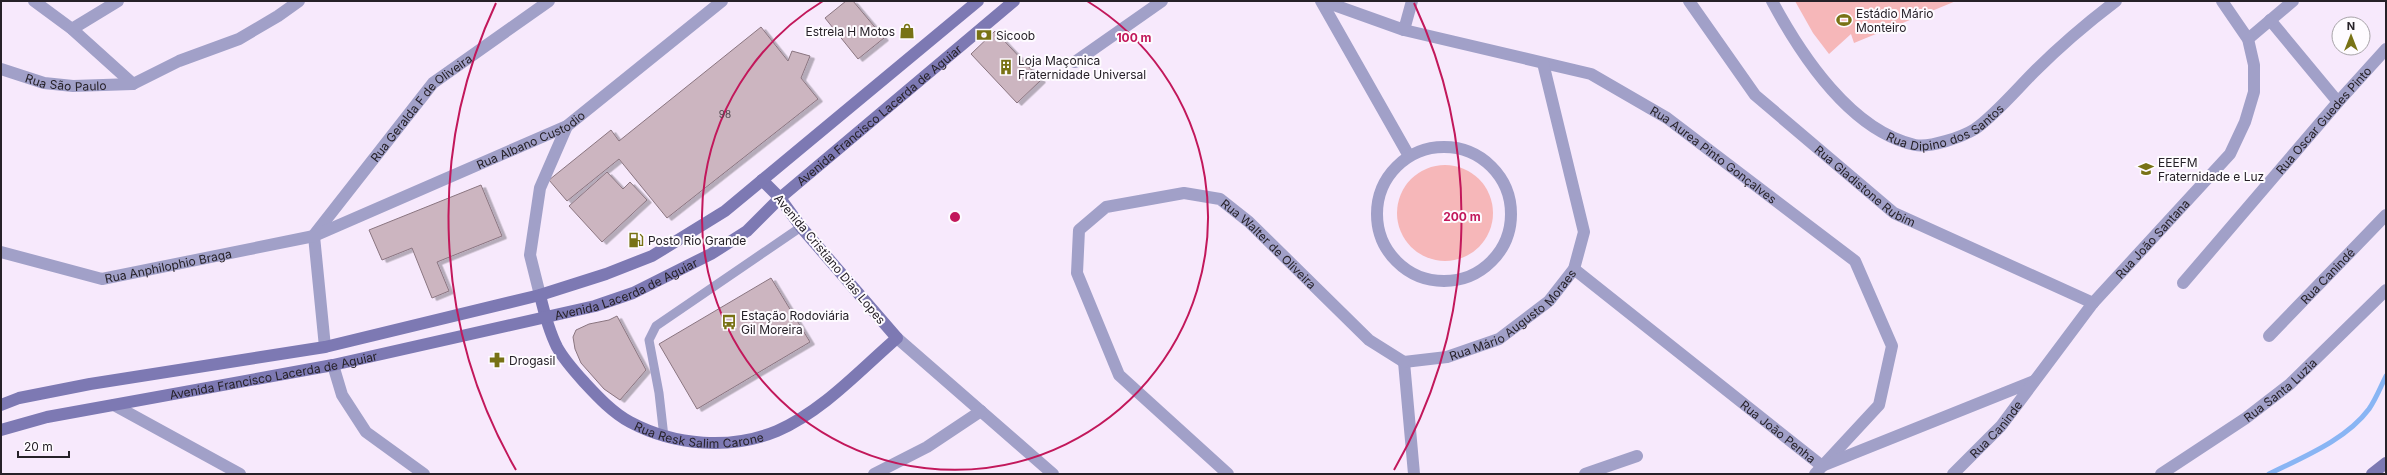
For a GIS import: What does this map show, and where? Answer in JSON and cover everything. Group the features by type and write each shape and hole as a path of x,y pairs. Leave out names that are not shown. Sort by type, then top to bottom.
{"main road":[{"name":"Avenida Francisco Lacerda de Aguiar","path":"762,180 978,1"},
{"name":"Avenida Francisco Lacerda de Aguiar","path":"780,198 1014,1"},
{"name":"Avenida Cristiano Dias Lopes","path":"762,180 780,198 801,227 897,338"},
{"name":"Avenida Lacerda de Aguiar","path":"540,295 574,285 652,256 725,211 762,180"},
{"name":"Avenida Lacerda de Aguiar","path":"545,317 595,306 633,293 667,277 747,231 780,198"},
{"name":"Avenida Francisco Lacerda de Aguiar","path":"1,405 18,398 90,384 325,347 540,295"},
{"name":"Rua Resk Salim Carone","path":"540,295 545,317 557,347 574,371 598,398 629,422 664,437 707,443 741,442 777,430 814,410 897,338"},
{"name":"Avenida Francisco Lacerda de Aguiar","path":"1,430 47,417 333,365 545,317"},
{"path":"2372,474 2386,463"}],"street":[{"path":"34,1 72,29 133,84 179,61 239,39 278,16 299,1"},
{"path":"72,29 118,1"},
{"name":"Rua Geralda F de Oliveira","path":"314,236 434,83 549,1"},
{"name":"Rua Albano Custodio","path":"314,236 567,126 722,1"},
{"path":"1075,62 1162,1"},
{"path":"1322,1 1409,156"},
{"name":"Rua Aurea Pinto Gonçalves","path":"1322,1 1404,30 1591,74 1666,118 1855,261 1892,346 1879,405 1818,470"},
{"path":"1404,30 1412,1"},
{"name":"Rua Gladistone Rubim","path":"1689,1 1755,95 1894,213 2093,303"},
{"name":"Rua Dipino dos Santos","path":"1772,1 1813,65 1855,114 1879,131 1916,146 1942,143 1975,129 2061,45 2116,1"},
{"name":"Rua João Santana","path":"2035,381 2093,303 2230,154 2245,122 2254,92 2254,65 2248,40 2222,1"},
{"path":"2248,40 2293,1"},
{"path":"2270,20 2338,102"},
{"name":"Rua Oscar Guedes Pinto","path":"2183,284 2338,102 2386,49"},
{"name":"Rua Mário Augusto Moraes","path":"1404,362 1447,357 1499,339 1549,301 1574,269 1584,232 1543,63"},
{"name":"Rua São Paulo","path":"1,69 44,83 73,86 133,84"},
{"path":"540,295 530,255 540,188 567,126"},
{"path":"1430,147 1452,147 1474,153 1492,166 1505,184 1511,206 1510,228 1502,248 1487,265 1468,276 1446,281 1424,278 1417,275 1404,268 1388,253 1379,232 1376,211 1380,189 1392,170 1409,156 1430,147"},
{"name":"Rua Walter de Oliveira","path":"1228,474 1120,375 1077,273 1079,230 1106,207 1184,193 1220,199 1249,222 1369,340 1404,362"},
{"name":"Rua Canindé","path":"2269,336 2386,215"},
{"path":"314,236 325,347"},
{"name":"Rua Anphilophio Braga","path":"1,252 102,279 314,236"},
{"name":"Rua João Penha","path":"1574,269 1818,470 2035,381"},
{"name":"Rua Santa Luzia","path":"2161,474 2246,418 2290,384 2386,290"},
{"path":"897,338 1053,474"},
{"path":"1404,362 1414,474"},
{"path":"333,365 342,395 366,432 424,474"},
{"name":"Rua Caninde","path":"1953,474 2001,426 2035,381"},
{"path":"114,405 240,474"},
{"path":"874,474 927,447 981,411"},
{"path":"1585,474 1637,456"}],"lane":[{"path":"664,437 659,393 649,340 656,326 801,227"}],"shaded area":[{"name":"Estádio Mário Monteiro","path":"1795,1 1956,1 1854,43 1851,34 1829,54 1813,33"},
{"path":"1445,165 1463,168 1479,179 1490,195 1493,213 1490,231 1479,247 1463,258 1445,261 1427,258 1411,247 1400,231 1397,213 1400,195 1411,179 1427,168"}],"building":[{"path":"846,1 853,1 884,38 858,59 825,18"},
{"path":"761,27 788,61 792,51 810,56 801,78 818,99 667,218 619,159 567,201 549,180 611,130 619,141"},
{"name":"Loja Maçonica Fraternidade Universal","path":"995,31 1041,80 1017,103 971,54"},
{"path":"607,172 623,189 630,182 647,200 602,242 569,206"},
{"path":"481,185 502,236 437,262 449,291 432,298 412,248 382,260 369,230"},
{"path":"771,278 810,342 697,409 659,344"},
{"path":"617,316 646,370 620,400 604,389 581,363 575,349 573,337 576,330 589,324 609,320"}],"waterway":[{"path":"2269,474 2323,447 2348,430 2369,409 2386,376"}],"place":[{"name":"Estádio Mário Monteiro","path":"1844,20"},
{"name":"Estrela H Motos","path":"907,31"},
{"name":"Sicoob","path":"984,35"},
{"name":"Loja Maçonica Fraternidade Universal","path":"1006,67"},
{"name":"EEEFM Fraternidade e Luz","path":"2146,169"},
{"name":"Posto Rio Grande","path":"636,240"},
{"name":"Estação Rodoviária Gil Moreira","path":"729,322"},
{"name":"Drogasil","path":"497,360"}]}
